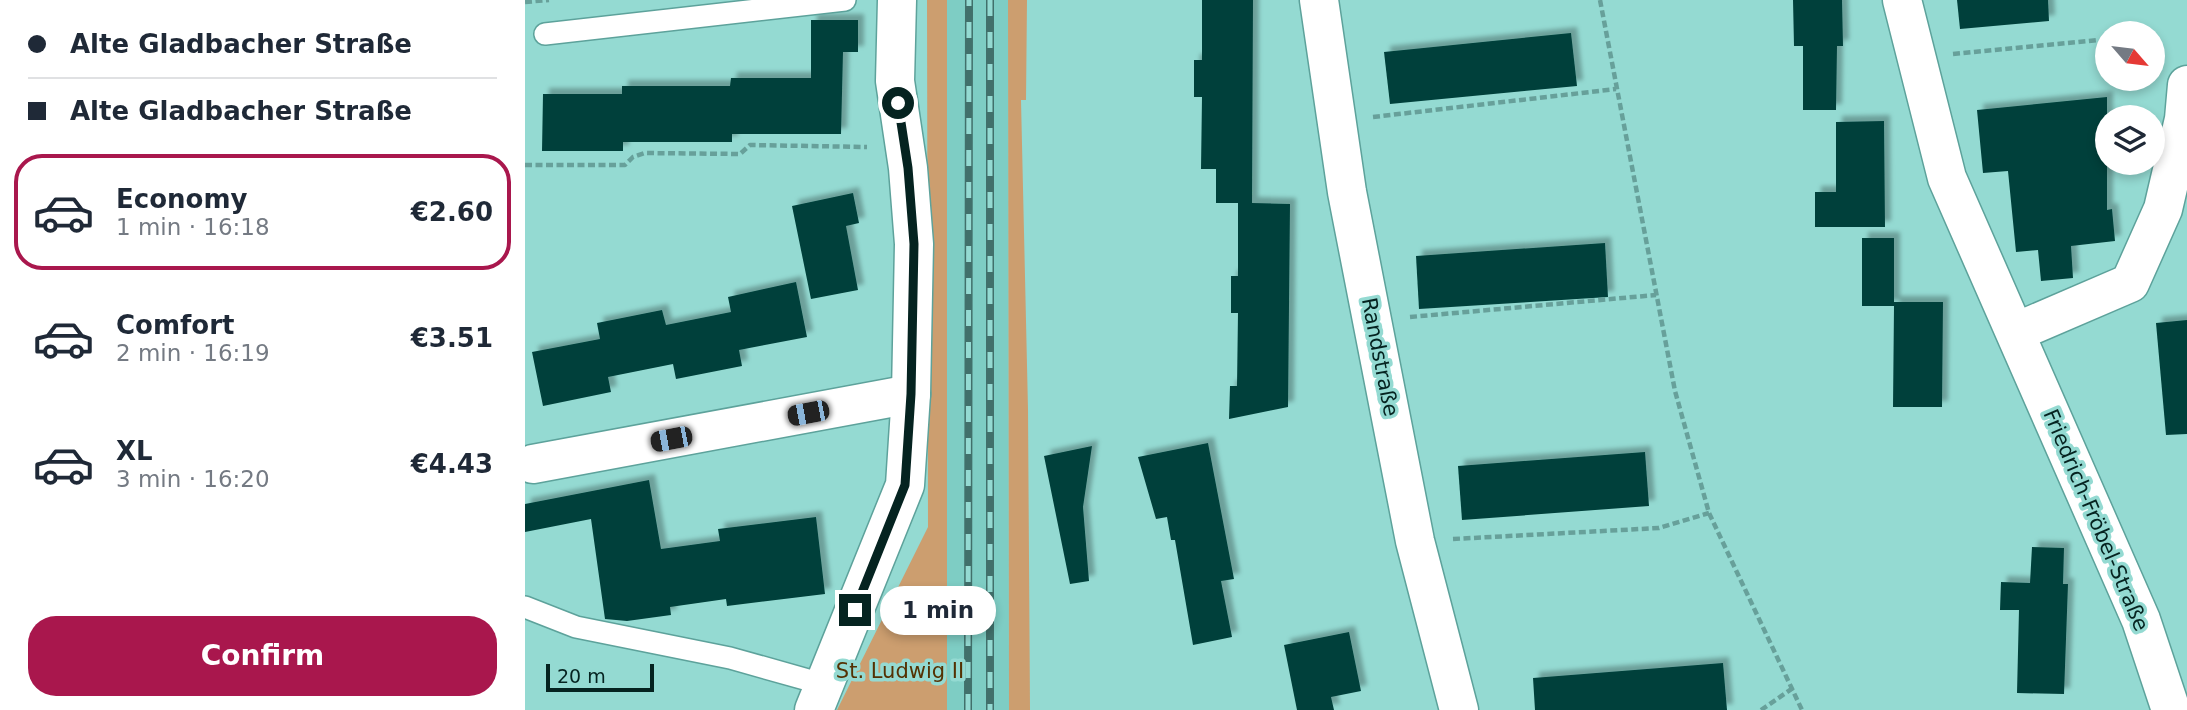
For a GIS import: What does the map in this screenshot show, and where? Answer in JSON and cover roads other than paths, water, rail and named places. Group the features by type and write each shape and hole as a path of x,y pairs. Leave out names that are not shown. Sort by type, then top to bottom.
{"street":[{"path":"820,697 905,485 911,394 914,244 908,168 895,81 897,0"},
{"name":"Randstraße","path":"1319,0 1347,192 1415,541 1459,710"},
{"name":"Friedrich-Fröbel-Straße","path":"1902,0 1947,178 2016,332 2065,454 2141,620 2171,710"},
{"path":"2016,332 2130,283 2163,209 2185,120 2187,85"},
{"path":"533,464 911,394"}],"lane":[{"path":"545,34 845,0"},
{"path":"525,607 576,627 730,658 820,697"}],"railway":[{"path":"968,710 969,0"},
{"path":"990,0 990,710"}],"park label":[{"name":"St. Ludwig II","path":"900,671"}]}
